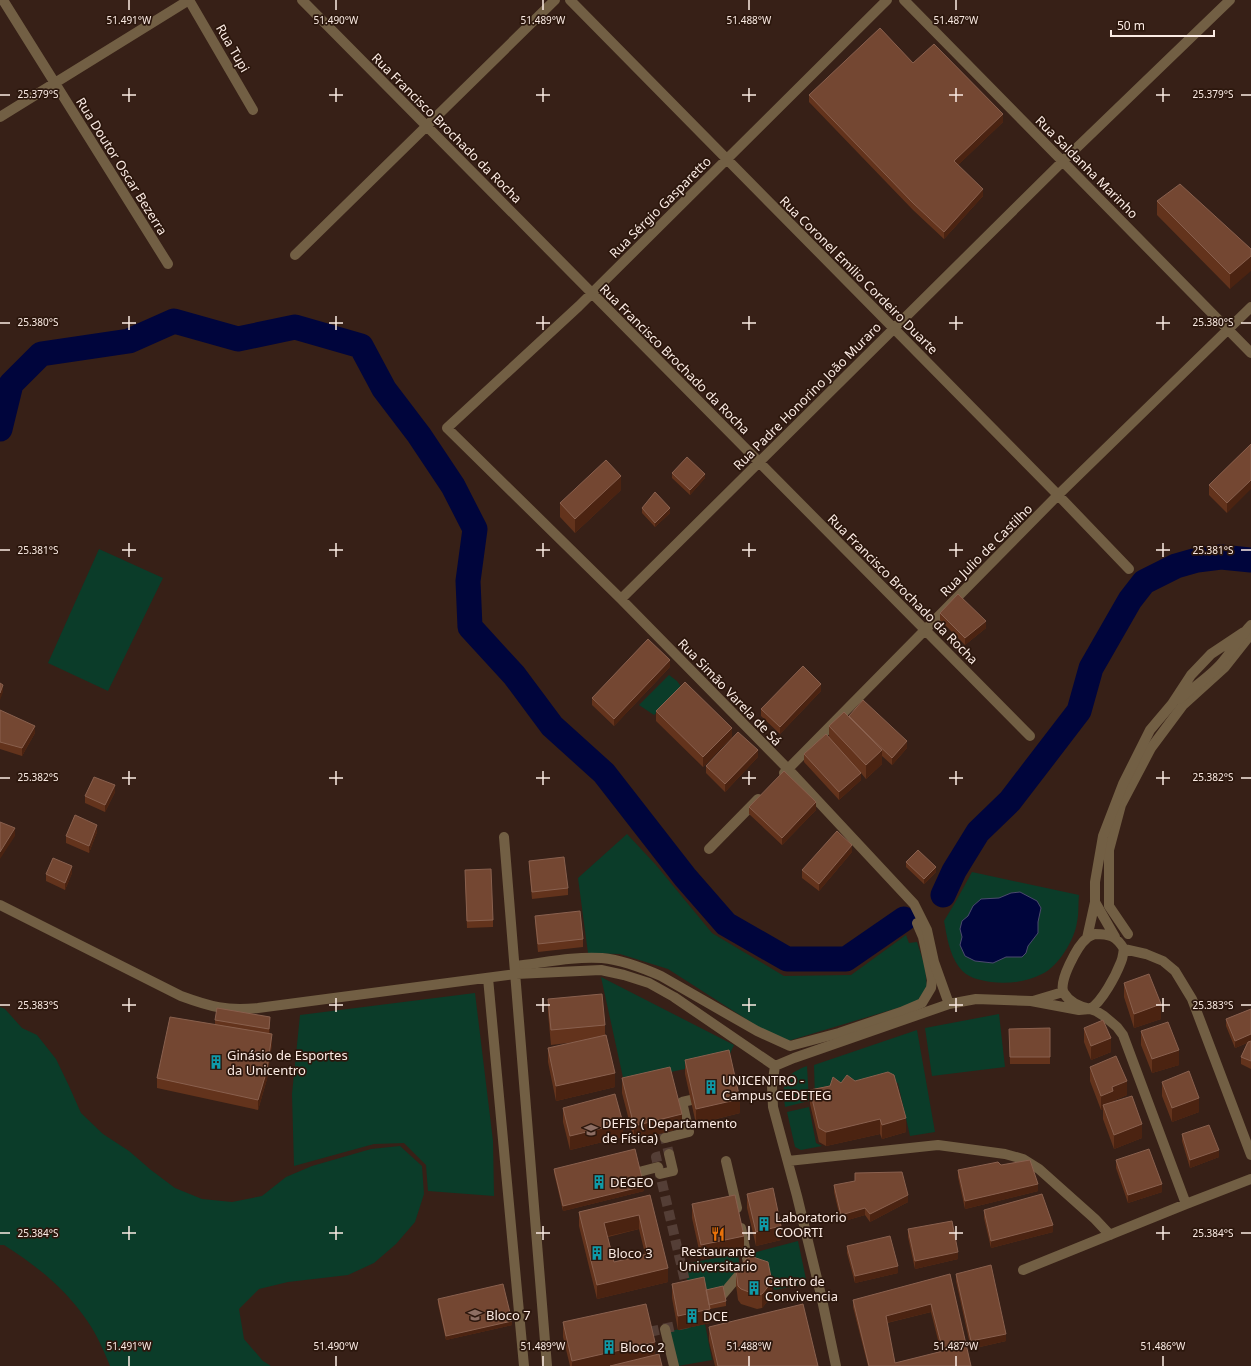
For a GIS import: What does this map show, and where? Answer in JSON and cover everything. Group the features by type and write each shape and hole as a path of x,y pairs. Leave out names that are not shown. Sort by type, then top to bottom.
{"street":[{"name":"Rua Doutor Oscar Bezerra","path":"3,0 168,264"},
{"path":"0,117 189,0"},
{"name":"Rua Tupi","path":"189,0 253,110"},
{"name":"Rua Francisco Brochado da Rocha","path":"302,0 1030,736"},
{"path":"295,254 555,0"},
{"name":"Rua Coronel Emilio Cordeiro Duarte","path":"570,0 894,328 1129,569"},
{"name":"Rua Sérgio Gasparetto","path":"447,428 592,293 887,0"},
{"name":"Rua Saldanha Marinho","path":"904,0 1063,160 1251,353"},
{"name":"Rua Padre Honorino João Muraro","path":"621,599 1063,160 1230,0"},
{"name":"Rua Julio de Castilho","path":"778,779 1058,495 1251,307"},
{"name":"Rua Simão Varela de Sá","path":"447,428 621,599 788,769 914,904 927,930 934,962 949,1004"},
{"path":"1186,1204 1122,1035 1117,1027 1104,1016 1067,998 1063,992 1062,982 1066,972 1087,938 1095,902 1095,882 1103,836 1122,784 1150,730 1172,704 1203,681 1221,664 1249,630"},
{"path":"1128,934 1109,906 1109,850 1122,805 1151,748 1183,705 1226,667 1249,630"},
{"path":"709,849 767,790"},
{"path":"504,837 547,1366"},
{"path":"1095,902 1115,937 1124,949 1146,954 1163,961 1175,971 1192,999 1251,1156"},
{"path":"0,905 181,996 217,1008 237,1010 258,1008 488,978 515,970 587,957 616,960 649,970 757,1031 790,1046 839,1033 901,1012 922,1003 931,988 932,980 922,937 917,923"},
{"path":"1087,938 1095,934 1105,934 1115,937"},
{"path":"775,1066 949,1004 976,999 1031,1001 1079,1010 1090,1009 1095,1006 1112,980 1121,962 1124,949"},
{"path":"515,970 601,970 649,983 674,997 775,1066"},
{"path":"488,978 524,1366"},
{"path":"1031,1001 1063,992"},
{"path":"775,1066 772,1086 773,1107 821,1294 836,1366"},
{"path":"665,1138 689,1132 682,1102 690,1100"},
{"path":"788,1161 938,1145 1005,1154 1023,1159 1039,1169 1095,1219 1110,1235"},
{"path":"639,1172 659,1170 673,1171 669,1154"},
{"path":"704,1303 718,1300 749,1267 726,1161"},
{"path":"1024,1270 1251,1179"},
{"path":"665,1329 674,1366"}],"green space":[{"path":"99,549 163,578 108,691 48,663"},
{"path":"669,675 677,681 682,688 654,715 639,705"},
{"path":"627,834 656,865 712,933 784,976 851,975 906,935 909,943 917,942 925,967 927,987 918,1000 904,1006 788,1041 760,1028 668,969 620,954 588,953 578,878"},
{"path":"972,872 1079,895 1076,929 1065,952 1048,970 1036,977 1024,981 997,983 974,978 962,971 951,951 944,921"},
{"path":"601,977 734,1045 727,1060 624,1082"},
{"path":"475,993 493,1141 494,1196 428,1191 426,1165 404,1143 374,1144 294,1166 292,1094 300,1015"},
{"path":"0,1007 5,1009 22,1028 37,1035 56,1059 81,1113 103,1134 129,1151 175,1188 202,1199 232,1202 262,1196 286,1177 312,1166 371,1149 400,1146 422,1166 424,1194 415,1222 396,1244 374,1263 348,1275 288,1282 259,1289 239,1309 244,1339 263,1361 271,1366 110,1366 91,1327 70,1299 50,1279 28,1261 4,1245 0,1245"},
{"path":"999,1014 1005,1067 932,1076 925,1028"},
{"path":"917,1030 935,1132 910,1136 898,1083 889,1081 815,1099 814,1065"},
{"path":"807,1066 809,1101 785,1107 784,1086 786,1081 793,1073"},
{"path":"809,1107 816,1143 822,1146 801,1150 795,1147 787,1112"},
{"path":"798,1241 807,1284 774,1290 771,1273 757,1267 753,1253"},
{"path":"738,1254 740,1269 723,1291 690,1292 684,1264"},
{"path":"705,1324 712,1360 678,1366 670,1331"}],"shaded area":[{"path":"1020,892 1037,901 1041,908 1038,922 1038,933 1028,946 1026,953 1022,957 1006,957 993,963 975,961 965,956 960,945 962,937 960,929 962,921 968,916 973,906 981,899 999,898 1011,893"}],"building":[{"path":"880,28 913,63 934,44 1003,114 954,161 983,189 944,232 913,203 809,95"},
{"path":"1180,184 1251,249 1251,256 1230,274 1157,201"},
{"path":"1251,444 1251,480 1227,503 1209,485"},
{"path":"687,457 705,474 690,490 672,473"},
{"path":"606,460 621,476 575,519 560,503"},
{"path":"655,492 670,508 655,523 642,508"},
{"path":"958,594 986,621 965,638 940,613"},
{"path":"648,639 670,660 614,719 592,698"},
{"path":"803,666 821,684 780,727 761,709"},
{"path":"685,682 732,728 703,757 656,711"},
{"path":"0,683 3,685 0,693"},
{"path":"863,700 907,741 892,758 849,716"},
{"path":"0,710 35,726 22,748 0,742"},
{"path":"844,712 882,750 866,765 829,726"},
{"path":"738,732 758,750 725,784 706,766"},
{"path":"826,734 861,773 839,792 804,754"},
{"path":"784,771 816,802 782,838 749,807"},
{"path":"94,777 115,785 105,805 85,796"},
{"path":"75,815 97,825 89,846 66,836"},
{"path":"0,822 15,828 0,852"},
{"path":"837,831 852,845 819,884 802,870"},
{"path":"918,850 936,867 924,879 906,862"},
{"path":"564,857 568,888 532,892 529,861"},
{"path":"53,858 72,866 65,883 46,874"},
{"path":"491,869 493,920 467,921 465,870"},
{"path":"580,911 583,939 538,944 535,916"},
{"path":"1149,974 1161,1004 1134,1014 1124,983"},
{"path":"602,994 605,1025 551,1030 548,999"},
{"path":"217,1008 270,1017 269,1029 215,1020"},
{"path":"1251,1009 1251,1034 1235,1041 1226,1019"},
{"name":"Ginásio de Esportes da Unicentro","path":"170,1017 272,1034 267,1070 258,1100 157,1078"},
{"path":"1103,1020 1111,1038 1091,1046 1084,1028"},
{"path":"1168,1022 1179,1050 1152,1059 1141,1031"},
{"path":"1050,1028 1050,1057 1010,1057 1009,1029"},
{"path":"606,1035 615,1073 556,1086 548,1048"},
{"path":"1251,1041 1251,1061 1241,1057 1248,1042"},
{"name":"UNICENTRO - Campus CEDETEG","path":"729,1050 740,1099 696,1109 685,1060"},
{"path":"1116,1056 1127,1081 1112,1087 1113,1091 1101,1096 1090,1067"},
{"path":"670,1067 682,1114 634,1126 622,1078"},
{"path":"1189,1071 1199,1098 1172,1108 1162,1082"},
{"path":"888,1072 894,1075 906,1118 882,1125 880,1119 826,1132 819,1128 810,1090 830,1086 833,1077 841,1083 847,1075 855,1081"},
{"path":"615,1094 623,1123 570,1136 563,1108"},
{"path":"1132,1096 1142,1124 1114,1135 1103,1105"},
{"path":"1209,1125 1219,1150 1190,1160 1182,1134"},
{"name":"DEGEO","path":"635,1149 644,1186 563,1206 554,1169"},
{"path":"1149,1149 1162,1184 1128,1195 1116,1160"},
{"path":"1030,1160 1038,1184 965,1201 958,1170 998,1162 1001,1165"},
{"path":"902,1172 908,1195 870,1214 865,1208 841,1215 834,1185 855,1181 855,1173"},
{"path":"773,1188 781,1226 756,1232 747,1194"},
{"path":"1042,1194 1053,1225 991,1241 984,1210"},
{"path":"650,1195 668,1268 597,1285 579,1212","holes":["639,1215 648,1254 614,1262 604,1223"]},
{"name":"Restaurante Universitario","path":"735,1195 744,1236 701,1245 692,1204"},
{"path":"952,1221 958,1252 915,1261 908,1229"},
{"path":"890,1236 898,1266 855,1276 847,1246"},
{"path":"753,1257 768,1262 772,1282 762,1294 757,1295 741,1289 738,1286 736,1270 747,1258"},
{"path":"991,1265 1006,1334 971,1341 956,1274"},
{"path":"950,1274 971,1366 869,1366 853,1300","holes":["931,1304 943,1351 895,1363 886,1316"]},
{"path":"704,1277 710,1309 678,1316 672,1284"},
{"name":"Bloco 7","path":"503,1284 512,1321 446,1336 438,1299"},
{"path":"723,1286 726,1301 709,1305 706,1290"},
{"name":"Bloco 2","path":"646,1304 655,1342 572,1361 563,1322"},
{"path":"803,1304 818,1366 718,1366 709,1327"},
{"path":"659,1354 662,1366 610,1366"}],"waterway":[{"path":"0,429 11,384 41,354 129,341 174,321 238,339 295,327 361,346 384,389 419,435 453,486 475,529 468,581 470,627 514,675 552,726 604,773 685,877 726,924 787,959 846,959 904,919"},
{"path":"943,895 954,871 978,832 1010,801 1079,711 1091,668 1130,600 1144,582 1176,566 1197,560 1221,557 1251,560"}],"tunnel":[{"path":"664,1133 669,1154 656,1157 688,1294"},
{"path":"649,1332 689,1323"}],"place":[{"name":"Ginásio de Esportes da Unicentro","path":"216,1062"},
{"name":"UNICENTRO - Campus CEDETEG","path":"711,1087"},
{"name":"DEFIS ( Departamento de Física)","path":"591,1130"},
{"name":"DEGEO","path":"599,1182"},
{"name":"Laboratorio COORTI","path":"764,1224"},
{"name":"Restaurante Universitario","path":"718,1234"},
{"name":"Bloco 3","path":"597,1253"},
{"name":"Centro de Convivencia","path":"754,1288"},
{"name":"Bloco 7","path":"475,1315"},
{"name":"DCE","path":"692,1316"},
{"name":"Bloco 2","path":"609,1347"}]}
